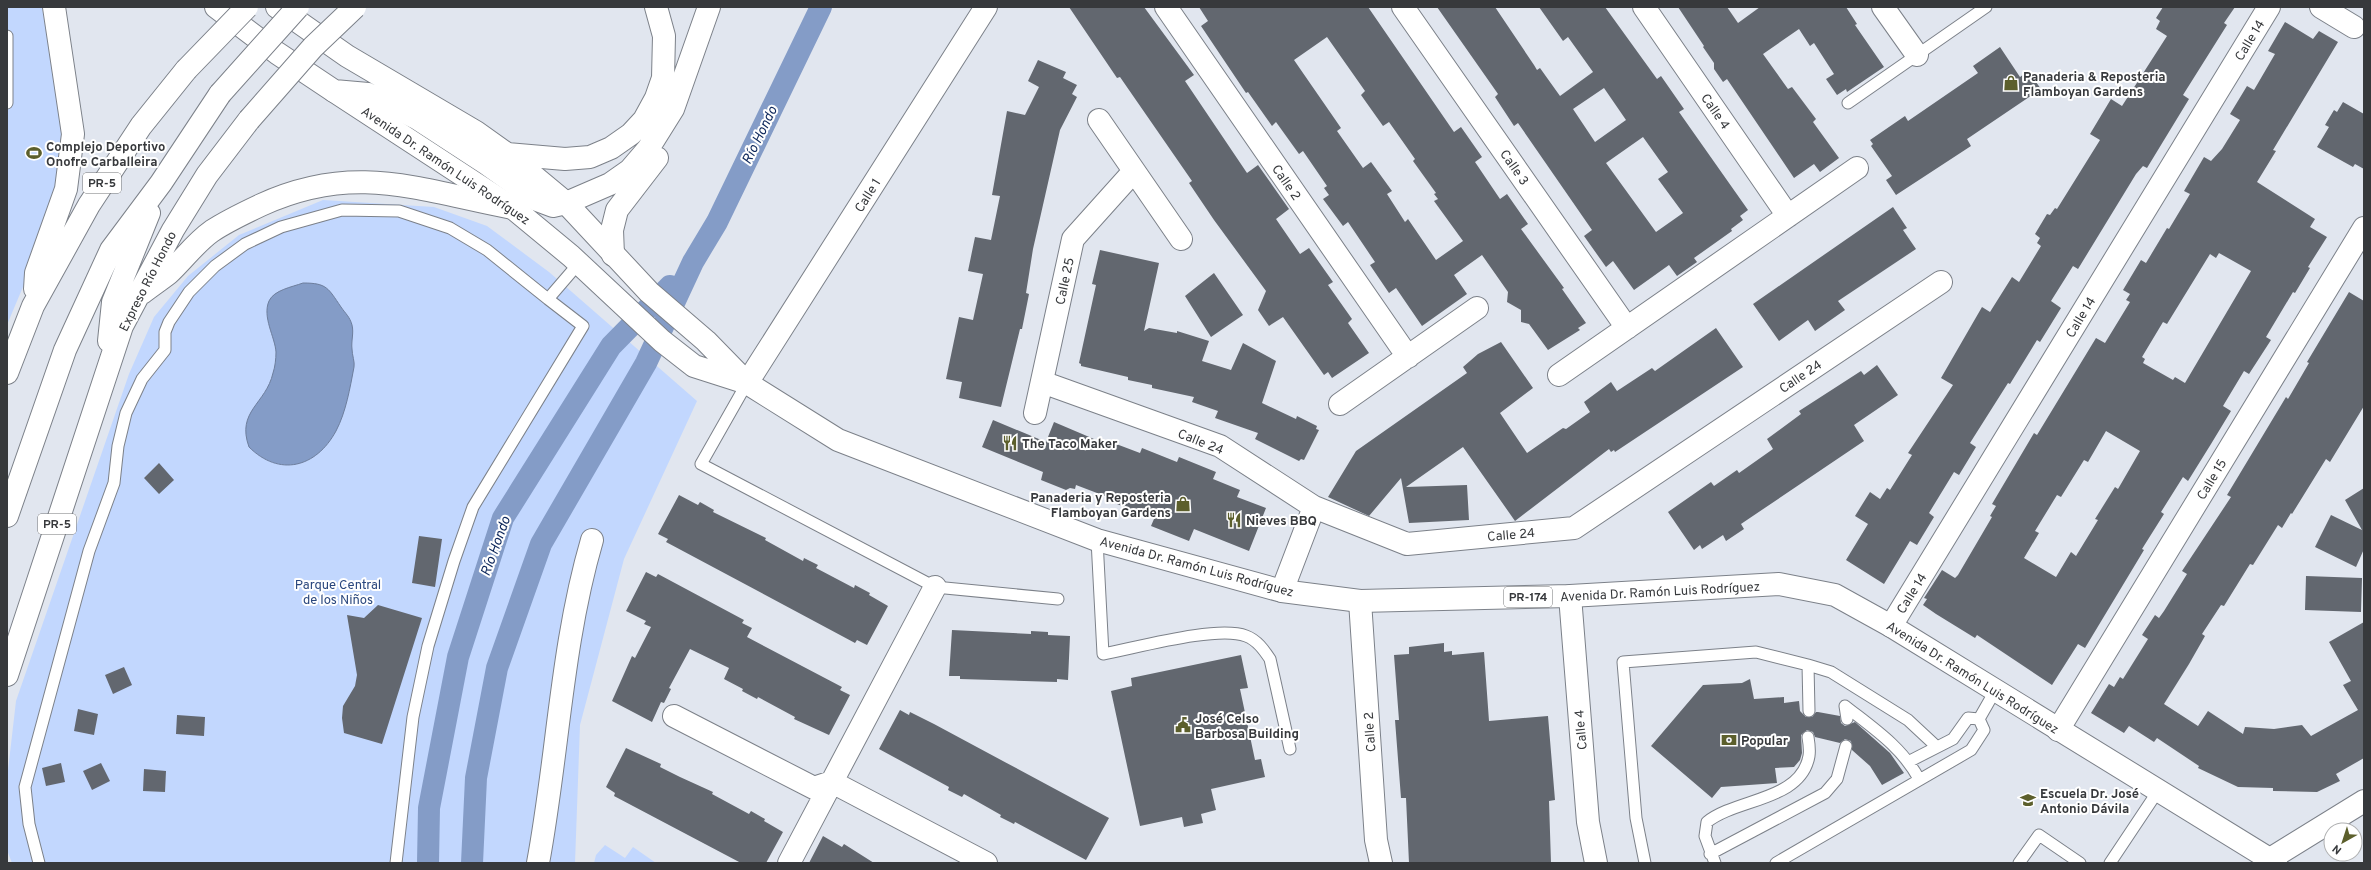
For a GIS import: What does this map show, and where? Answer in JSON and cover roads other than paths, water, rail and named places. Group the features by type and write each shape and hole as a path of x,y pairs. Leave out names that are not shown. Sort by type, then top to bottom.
{"main road":[{"path":"33,306 36,273 66,190 73,134 54,7"},
{"name":"Avenida Dr. Ramón Luis Rodríguez","path":"216,7 277,53 513,208 584,268 624,307 694,366 747,383"},
{"name":"PR-5","path":"7,373 33,306 119,157 141,126 186,70 247,7"},
{"name":"Avenida Dr. Ramón Luis Rodríguez","path":"278,7 347,56 443,112 507,154 566,203 649,292 706,341 747,383 838,440 1097,540 1282,591 1360,601 1570,596 1779,584 1835,595 1891,626 2273,861"},
{"path":"7,516 65,350 111,250 161,183 220,94 298,7"},
{"name":"Expreso Río Hondo","path":"7,675 122,326 136,297 173,230 207,175 249,120 313,47 355,7"},
{"path":"507,154 552,159 590,157 611,148 631,134 644,120 656,98 663,78 664,36 656,7"},
{"path":"334,91 368,94 418,119 444,135 537,200 553,206 566,203 610,184 630,170 651,145 674,109 709,7"},
{"path":"613,255 612,230 617,210 667,146 678,126 718,7"},
{"name":"Calle 1","path":"747,383 986,7"},
{"name":"Calle 2","path":"1166,7 1408,357"},
{"name":"Calle 3","path":"1403,7 1627,328"},
{"name":"Calle 4","path":"1644,7 1788,216"},
{"path":"1883,7 1917,55"},
{"name":"Calle 14","path":"1891,626 2269,7"},
{"path":"2321,7 2354,27"},
{"path":"1099,120 1181,239"},
{"path":"1559,374 1857,168"},
{"name":"Calle 25","path":"1035,413 1073,239 1134,171"},
{"path":"136,297 169,272 199,240 214,230 248,211 297,190 333,183 358,181 396,184 513,208"},
{"path":"106,374 113,302 161,183"},
{"name":"Calle 15","path":"2058,730 2364,228"},
{"name":"Calle 24","path":"1042,382 1220,446 1314,507 1407,544 1574,528 1941,282"},
{"path":"1340,404 1477,308"},
{"path":"1282,591 1314,507"},
{"path":"538,863 566,661 583,569 592,540"},
{"path":"789,863 935,587"},
{"name":"Calle 4","path":"1570,596 1588,822 1596,863"},
{"name":"Calle 2","path":"1360,601 1376,840 1381,863"},
{"path":"674,716 814,788 832,782 986,863"},
{"path":"2273,861 2364,801"}],"lane":[{"path":"1848,103 1986,7"},
{"path":"7,36 7,103"},
{"path":"39,863 29,824 25,787 89,552 114,483 118,446 126,413 142,379 164,350 165,332 189,292 215,266 245,244 281,227 342,210 399,211 450,228 487,250 583,326 473,507 454,561 428,646 413,717 396,863"},
{"path":"548,299 584,268"},
{"path":"747,383 701,464 935,587 1058,599"},
{"path":"1097,540 1104,654 1220,632 1247,636 1262,646 1270,659 1290,749"},
{"path":"1645,863 1636,818 1623,662 1756,652 1808,665 1831,672 1908,720 1937,747"},
{"path":"1808,665 1809,711"},
{"path":"1979,719 1995,690"},
{"path":"1847,719 1845,706 1882,734 1910,761 1919,779"},
{"path":"1910,761 1952,739 1968,718 1979,719"},
{"path":"1776,863 1971,750 1984,730 1979,719"},
{"path":"1808,737 1809,756 1802,772 1792,785 1768,796 1719,812 1707,822 1705,836 1712,858 1825,792 1837,779 1846,746"},
{"path":"2110,863 2158,791"},
{"path":"2019,863 2039,835 2080,863"}],"waterway":[{"name":"Río Hondo","path":"472,863 476,778 497,668 541,544 646,363 693,262 717,222 821,7"},
{"name":"Río Hondo","path":"428,863 429,808 458,657 503,518 611,346 670,286"}],"place":[{"name":"Panaderia & Reposteria Flamboyan Gardens","path":"2011,83"},
{"name":"Complejo Deportivo Onofre Carballeira","path":"34,153"},
{"name":"The Taco Maker","path":"1010,443"},
{"name":"Panaderia y Reposteria Flamboyan Gardens","path":"1183,504"},
{"name":"Nieves BBQ","path":"1234,520"},
{"name":"José Celso Barbosa Building","path":"1183,725"},
{"name":"Popular","path":"1729,740"},
{"name":"Escuela Dr. José Antonio Dávila","path":"2028,800"}],"park label":[{"name":"Parque Central de los Niños","path":"338,592"}]}
